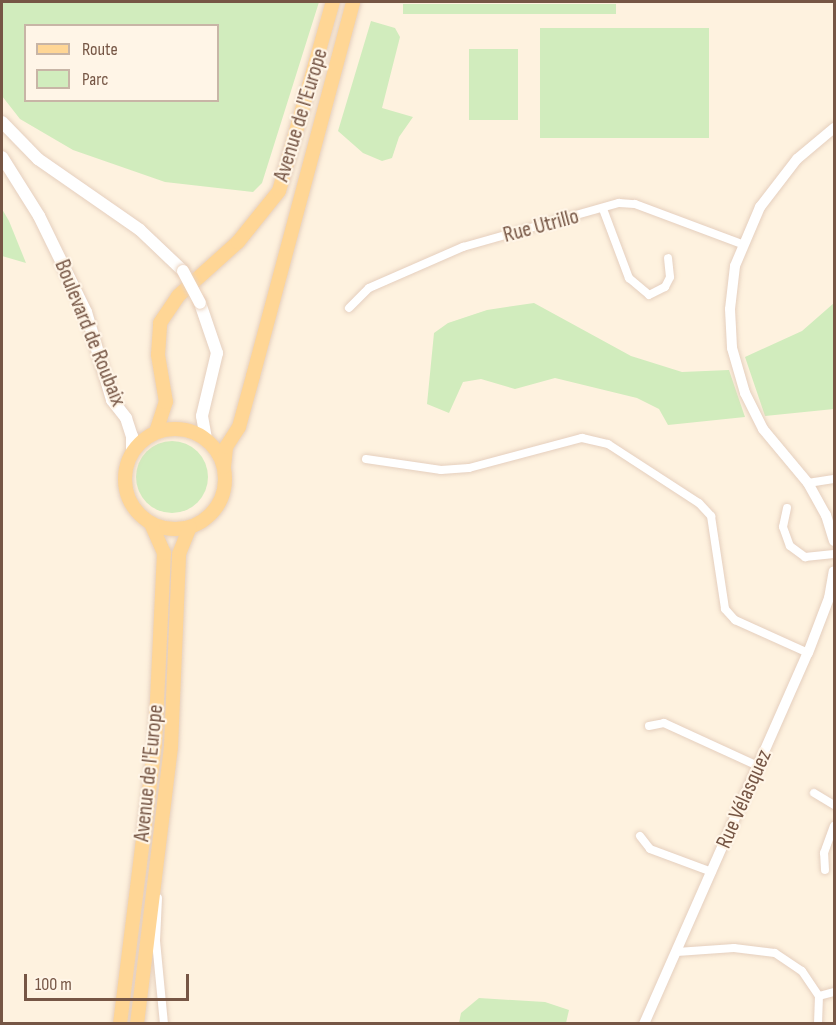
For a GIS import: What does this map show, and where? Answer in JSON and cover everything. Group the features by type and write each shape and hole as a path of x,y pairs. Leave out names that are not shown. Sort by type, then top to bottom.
{"main road":[{"name":"Avenue de l'Europe","path":"156,432 166,402 158,355 160,323 173,302 238,242 279,190 333,2"},
{"name":"Avenue de l'Europe","path":"224,467 226,447 239,427 248,397 353,2"},
{"path":"2,122 38,159 140,230 183,271 200,303 218,353 201,416 206,439 224,467 221,500 208,517 190,527 170,529 151,524 136,512 125,487 125,468 132,451 156,432 187,430 206,439"},
{"name":"Boulevard de Roubaix","path":"2,157 39,216 86,312 112,400 126,418 132,436 132,451"},
{"name":"Avenue de l'Europe","path":"120,1023 155,743 164,554 151,524"},
{"name":"Avenue de l'Europe","path":"137,1023 171,747 179,554 190,527"}],"street":[{"path":"834,128 784,174 760,207 742,244 730,309 732,348 745,393 763,429 808,483 826,515 834,542"},
{"name":"Rue Utrillo","path":"349,308 369,288 463,247 603,209 635,204 742,244"},
{"path":"603,209 629,278 649,295 664,287 670,277 668,258"},
{"path":"366,459 441,470 469,468 582,438 608,444 699,502 711,516 725,609 735,620 808,653"},
{"path":"808,483 834,479"},
{"path":"787,508 783,527 790,546 797,554 805,557 834,554"},
{"name":"Rue Vélasquez","path":"644,1023 808,653 829,598 834,571"},
{"path":"649,726 664,723 758,766"},
{"path":"814,793 834,806"},
{"path":"825,870 824,854 834,826"},
{"path":"640,836 650,849 712,872"},
{"name":"Avenue de l'Europe","path":"156,870 164,1023"},
{"path":"677,952 734,948 775,953 802,971 819,996 818,1023"},
{"path":"115,1023 125,982"},
{"path":"819,996 834,992"}],"green space":[{"path":"2,2 319,2 262,183 253,192 165,182 73,150 20,119 2,96"},
{"path":"403,4 616,4 616,14 403,14"},
{"path":"371,21 395,28 400,37 382,108 413,117 399,137 392,158 382,161 363,153 338,131"},
{"path":"540,28 709,28 709,138 540,138"},
{"path":"469,49 518,49 518,120 469,120"},
{"path":"2,209 9,221 26,263 2,256"},
{"path":"534,303 631,356 682,372 729,370 745,417 668,425 659,409 637,398 555,378 515,389 481,379 463,382 449,413 427,404 434,333 448,323 487,310"},
{"path":"834,303 834,409 765,416 745,357 802,331"},
{"path":"172,441 192,447 202,457 208,477 202,497 192,507 172,513 152,507 142,497 136,477 142,457 152,447"},
{"path":"479,998 545,1002 569,1010 566,1023 459,1023 461,1013"}]}
